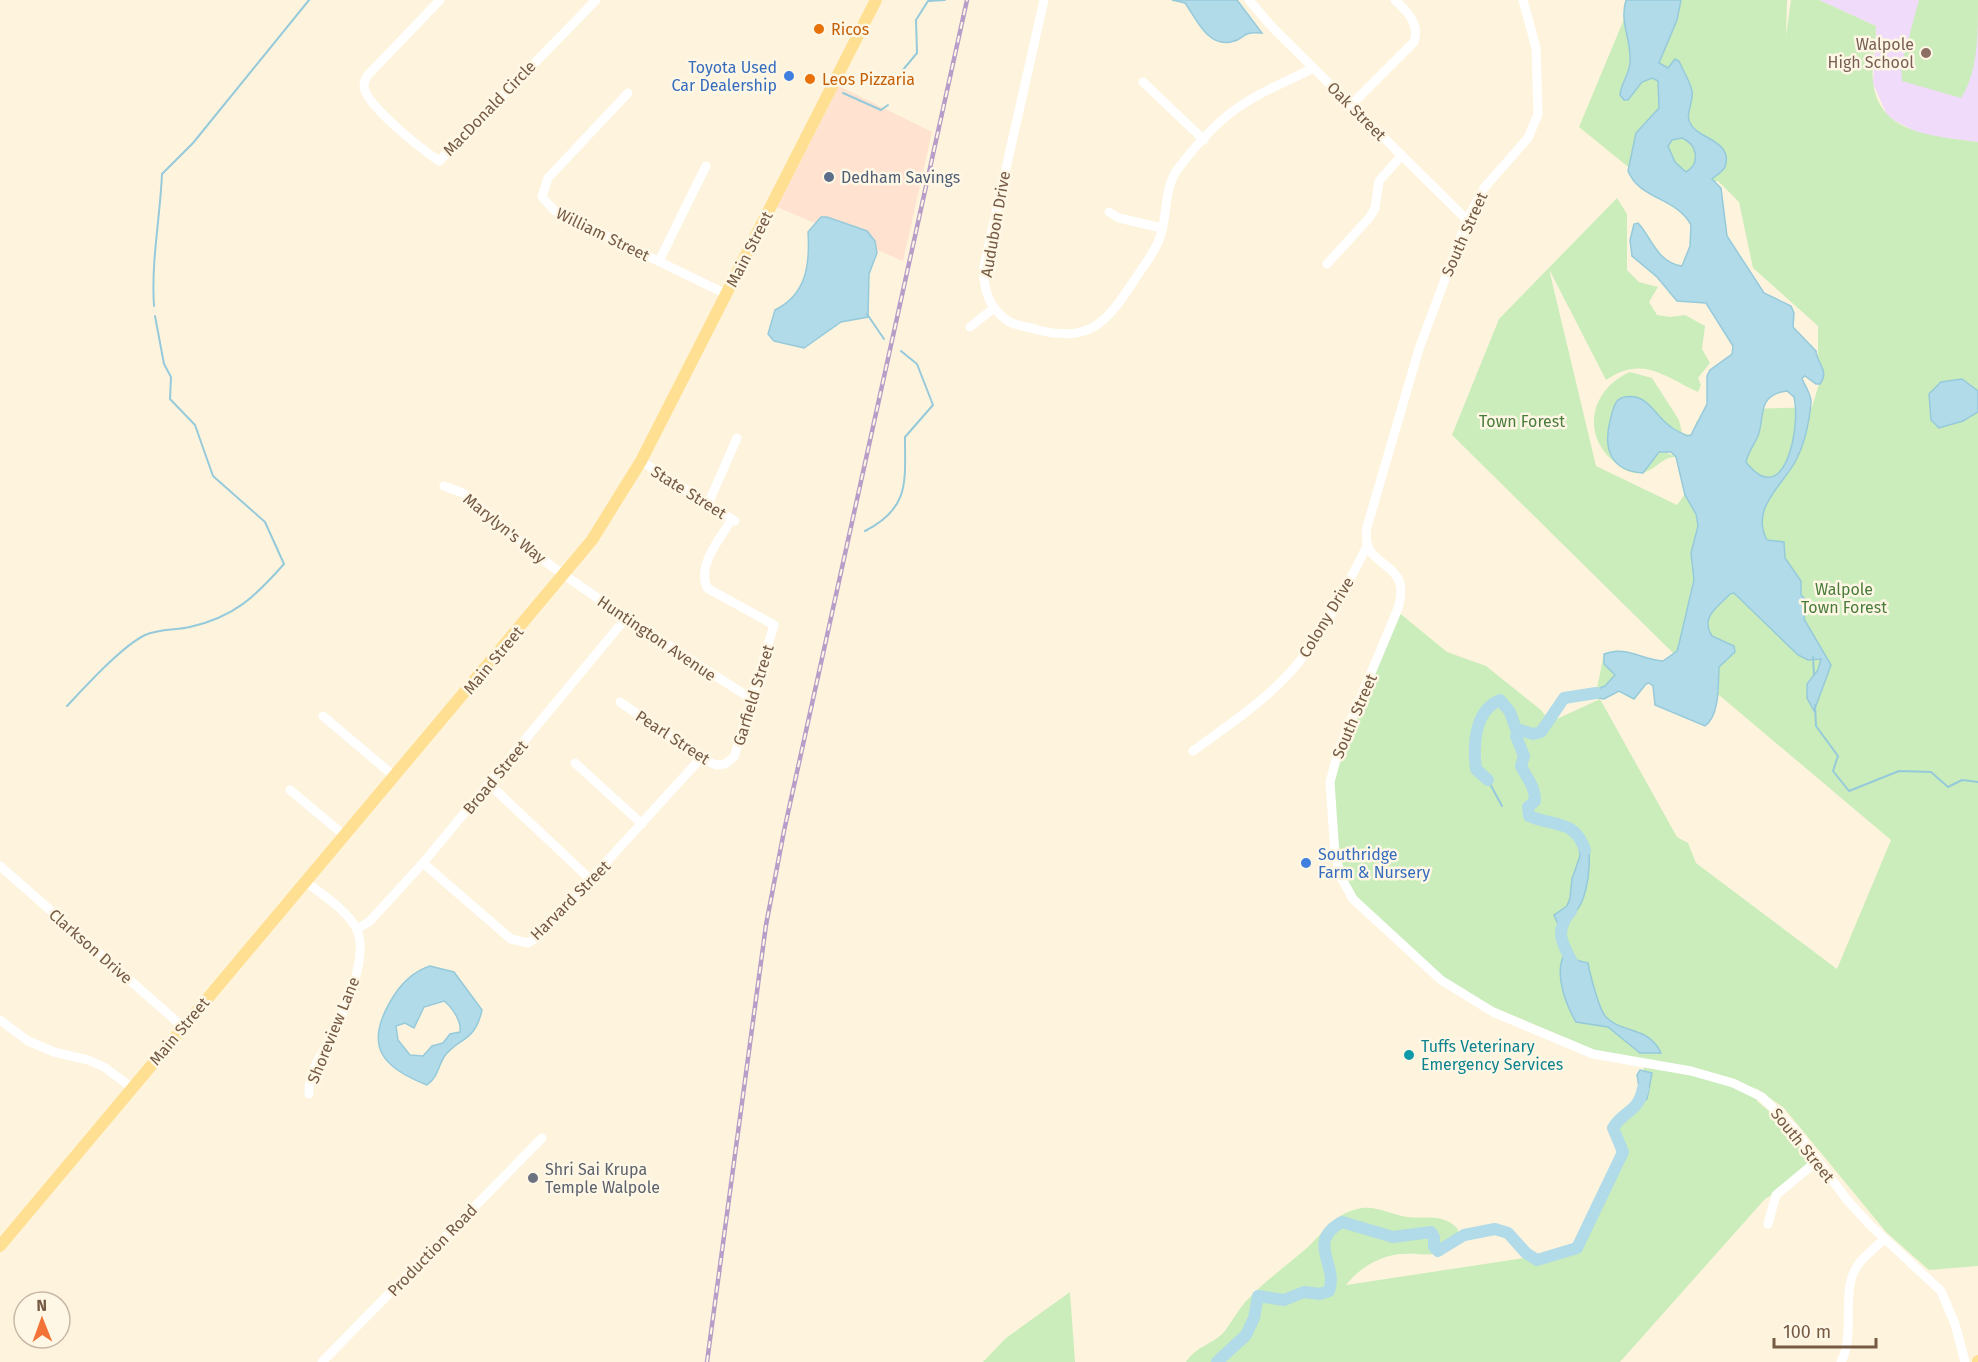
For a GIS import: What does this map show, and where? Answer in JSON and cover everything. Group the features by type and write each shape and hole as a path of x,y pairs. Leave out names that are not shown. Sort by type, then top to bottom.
{"main road":[{"name":"Main Street","path":"0,1246 564,575 605,522 641,461 876,0"}],"street":[{"name":"MacDonald Circle","path":"440,0 367,76 364,85 366,92 404,135 439,161 596,0"},
{"name":"Audubon Drive","path":"994,308 984,290 986,258 1044,0"},
{"name":"Oak Street","path":"1249,0 1313,68 1467,220"},
{"path":"1351,105 1414,42 1417,31 1414,22 1395,0"},
{"name":"South Street","path":"1523,0 1536,48 1538,114 1528,138 1484,188 1467,220 1419,349 1366,534 1367,546 1373,555 1396,573 1402,592 1397,611 1332,771 1330,805 1335,854 1346,890 1361,908 1423,964 1476,1003 1593,1054 1691,1071 1746,1088 1762,1097 1779,1111 1848,1201 1884,1239 1941,1291 1950,1310 1965,1362"},
{"path":"970,327 994,308 1010,322 1060,334 1081,333 1095,328 1112,313 1151,255 1162,228 1171,181 1178,167 1238,107 1313,68"},
{"path":"1143,82 1204,140"},
{"name":"William Street","path":"628,93 548,178 541,194 555,211 726,294"},
{"path":"1327,264 1370,218 1375,208 1378,181 1402,155"},
{"path":"659,261 706,166"},
{"path":"1109,212 1119,218 1162,228"},
{"path":"708,504 737,438"},
{"name":"State Street","path":"641,461 735,521 706,562 703,578 707,588 774,625"},
{"name":"Marylyn's Way","path":"444,486 463,493 564,575"},
{"name":"Colony Drive","path":"1193,751 1250,710 1300,661 1326,621 1367,546"},
{"name":"Huntington Avenue","path":"564,575 750,698"},
{"name":"Broad Street","path":"357,929 370,921 423,863 626,618"},
{"name":"Garfield Street","path":"728,764 736,752 750,698 774,625"},
{"name":"Pearl Street","path":"620,702 701,758 716,765 728,764"},
{"path":"323,716 394,776"},
{"name":"Harvard Street","path":"423,863 512,939 528,943 538,937 701,758"},
{"path":"575,764 642,824"},
{"path":"489,784 591,880"},
{"path":"290,790 344,835"},
{"name":"Clarkson Drive","path":"0,866 183,1027"},
{"path":"305,881 345,915 357,929"},
{"name":"Shoreview Lane","path":"309,1094 312,1072 338,1022 352,987 359,958 357,929"},
{"path":"0,1020 28,1041 54,1052 88,1060 104,1067 132,1087"},
{"name":"Production Road","path":"322,1362 542,1138"},
{"path":"1768,1224 1776,1196 1817,1161"},
{"path":"1841,1362 1846,1349 1852,1279 1861,1261 1884,1239"}],"shaded area":[{"name":"Walpole High School","path":"1819,0 1978,0 1978,142 1922,135 1888,117 1873,84 1876,26"},
{"path":"839,86 932,132 903,261 777,207"}],"green space":[{"path":"1632,0 1787,0 1786,36 1791,0 1819,0 1876,26 1873,82 1878,100 1886,113 1898,123 1912,130 1945,138 1978,142 1978,1266 1929,1270 1887,1233 1784,1108 1756,1088 1757,1101 1781,1121 1816,1168 1765,1199 1620,1362 1186,1362 1195,1352 1225,1331 1242,1306 1263,1284 1308,1247 1338,1218 1353,1210 1374,1208 1407,1217 1441,1219 1458,1229 1458,1239 1444,1251 1438,1253 1402,1254 1378,1260 1364,1268 1346,1285 1531,1257 1544,1260 1577,1248 1623,1152 1613,1128 1631,1113 1641,1099 1644,1065 1618,1060 1460,993 1361,908 1342,879 1330,783 1397,611 1447,652 1486,666 1541,710 1548,719 1546,724 1600,699 1677,837 1688,843 1696,863 1837,969 1891,840 1719,695 1709,723 1705,726 1655,705 1653,686 1649,683 1634,699 1619,691 1674,654 1452,435 1499,319 1617,198 1627,214 1627,270 1639,282 1658,287 1649,302 1657,315 1670,317 1685,315 1705,326 1702,349 1710,363 1698,378 1701,385 1698,392 1663,375 1642,369 1631,369 1606,380 1549,269 1596,466 1677,505 1685,494 1682,484 1753,409 1812,407 1819,384 1805,376 1811,344 1818,360 1818,326 1753,268 1739,202 1718,181 1664,196 1579,127"},
{"path":"1919,0 1978,0 1974,65 1967,88 1961,98 1902,81 1901,66"},
{"path":"1630,372 1652,378 1679,420 1682,433 1691,435 1697,420 1704,432 1664,451 1676,457 1665,460 1650,470 1638,473 1625,470 1611,459 1602,448 1594,423 1595,411 1607,388"},
{"path":"1617,650 1612,670 1615,675 1605,686 1597,688 1604,654"},
{"path":"1070,1292 1075,1362 983,1362 1006,1338"}],"water":[{"path":"1172,0 1237,0 1262,33 1246,34 1231,42 1215,40 1203,30 1185,3"},
{"path":"1626,0 1681,0 1677,20 1659,63 1668,68 1675,59 1679,61 1692,91 1688,115 1690,123 1700,133 1720,145 1724,151 1725,167 1712,179 1721,188 1727,236 1764,293 1791,306 1794,313 1793,327 1816,351 1823,371 1824,375 1820,384 1816,384 1805,376 1802,378 1811,400 1804,441 1795,462 1770,498 1762,518 1767,540 1784,542 1785,558 1801,581 1801,595 1807,601 1804,619 1831,665 1814,711 1807,698 1807,684 1818,670 1821,659 1808,660 1798,655 1734,593 1720,604 1709,618 1709,629 1712,636 1734,646 1735,652 1719,667 1716,707 1710,721 1705,726 1655,705 1653,686 1649,683 1634,699 1619,691 1604,699 1582,695 1605,686 1615,675 1604,664 1604,654 1620,651 1663,661 1677,651 1694,580 1691,553 1698,526 1696,514 1685,495 1676,457 1671,452 1659,452 1643,473 1623,468 1612,457 1609,449 1608,431 1614,407 1622,398 1636,397 1646,402 1662,420 1673,428 1687,436 1691,435 1707,404 1707,376 1710,370 1732,354 1733,346 1706,303 1677,301 1657,277 1632,256 1630,240 1634,224 1638,223 1666,260 1682,266 1690,246 1691,225 1677,209 1641,188 1628,171 1636,133 1659,108 1658,81 1652,78 1642,82 1628,100 1624,100 1620,95 1630,63 1624,8","holes":["1682,138 1691,145 1695,154 1694,164 1686,172 1675,162 1668,146 1672,140","1787,391 1794,397 1796,410 1792,443 1780,471 1771,477 1760,475 1746,462 1758,436 1765,404 1773,395"]},
{"path":"821,217 867,231 875,241 877,253 869,274 868,317 841,322 804,348 774,341 768,334 775,310 794,296 800,287 807,267 808,232"},
{"path":"1962,379 1978,391 1978,412 1963,421 1939,428 1931,420 1929,394 1941,382"},
{"path":"1578,836 1588,843 1589,865 1586,890 1575,912 1567,919 1557,922 1554,915 1567,906 1570,898 1572,879 1580,856"},
{"path":"1572,954 1576,960 1588,963 1598,1000 1606,1017 1620,1026 1650,1038 1661,1053 1640,1053 1608,1027 1576,1022 1565,999 1560,973 1563,957"},
{"path":"430,966 454,972 482,1010 475,1029 449,1051 427,1085 399,1071 389,1063 382,1054 379,1032 382,1018 397,990 417,972","holes":["444,1001 458,1019 460,1032 450,1034 443,1043 432,1046 423,1056 410,1055 398,1040 396,1026 405,1023 414,1028 424,1007"]},
{"path":"1640,1070 1652,1073 1647,1099 1642,1102 1636,1100 1639,1087 1637,1075"}],"waterway":[{"path":"154,306 153,290 162,174 193,143 309,0"},
{"path":"902,71 917,53 916,20 928,1 945,0"},
{"path":"843,93 881,110 888,105"},
{"path":"867,314 884,339"},
{"path":"67,706 125,648 150,633 185,628 219,618 253,596 284,564 265,522 213,476 195,425 170,399 171,377 164,364 155,316"},
{"path":"865,531 880,522 897,503 904,480 905,437 933,405 917,364 901,351"},
{"path":"1813,657 1814,675"},
{"path":"1585,850 1576,833 1563,825 1529,816 1528,807 1535,801 1535,795 1521,766 1524,756 1516,736 1520,730 1533,734 1541,732 1564,698 1596,693"},
{"path":"1488,780 1476,769 1475,740 1480,720 1491,705 1500,700 1510,712 1517,732"},
{"path":"1815,705 1816,726 1838,756 1833,771 1849,791 1899,771 1931,772 1948,787 1962,780 1978,782"},
{"path":"1488,780 1502,806"},
{"path":"1571,911 1565,919 1561,933 1564,946 1575,968"},
{"path":"1217,1362 1246,1335 1254,1318 1258,1296 1284,1300 1304,1292 1320,1294 1329,1291 1331,1281 1324,1246 1331,1230 1342,1222 1393,1237 1431,1232 1434,1237 1434,1247 1438,1251 1464,1235 1495,1229 1508,1233 1526,1253 1537,1260 1577,1248 1623,1152 1613,1128 1638,1102 1643,1088"}],"railway":[{"path":"707,1362 766,925 784,831 967,0"}],"place":[{"name":"Ricos","path":"819,29"},
{"name":"Walpole High School","path":"1926,53"},
{"name":"Toyota Used Car Dealership","path":"789,76"},
{"name":"Leos Pizzaria","path":"810,79"},
{"name":"Dedham Savings","path":"829,177"},
{"name":"Southridge Farm & Nursery","path":"1306,863"},
{"name":"Tuffs Veterinary Emergency Services","path":"1409,1055"},
{"name":"Shri Sai Krupa Temple Walpole","path":"533,1178"}],"park label":[{"name":"Town Forest","path":"1522,421"},
{"name":"Walpole Town Forest","path":"1844,598"}]}
